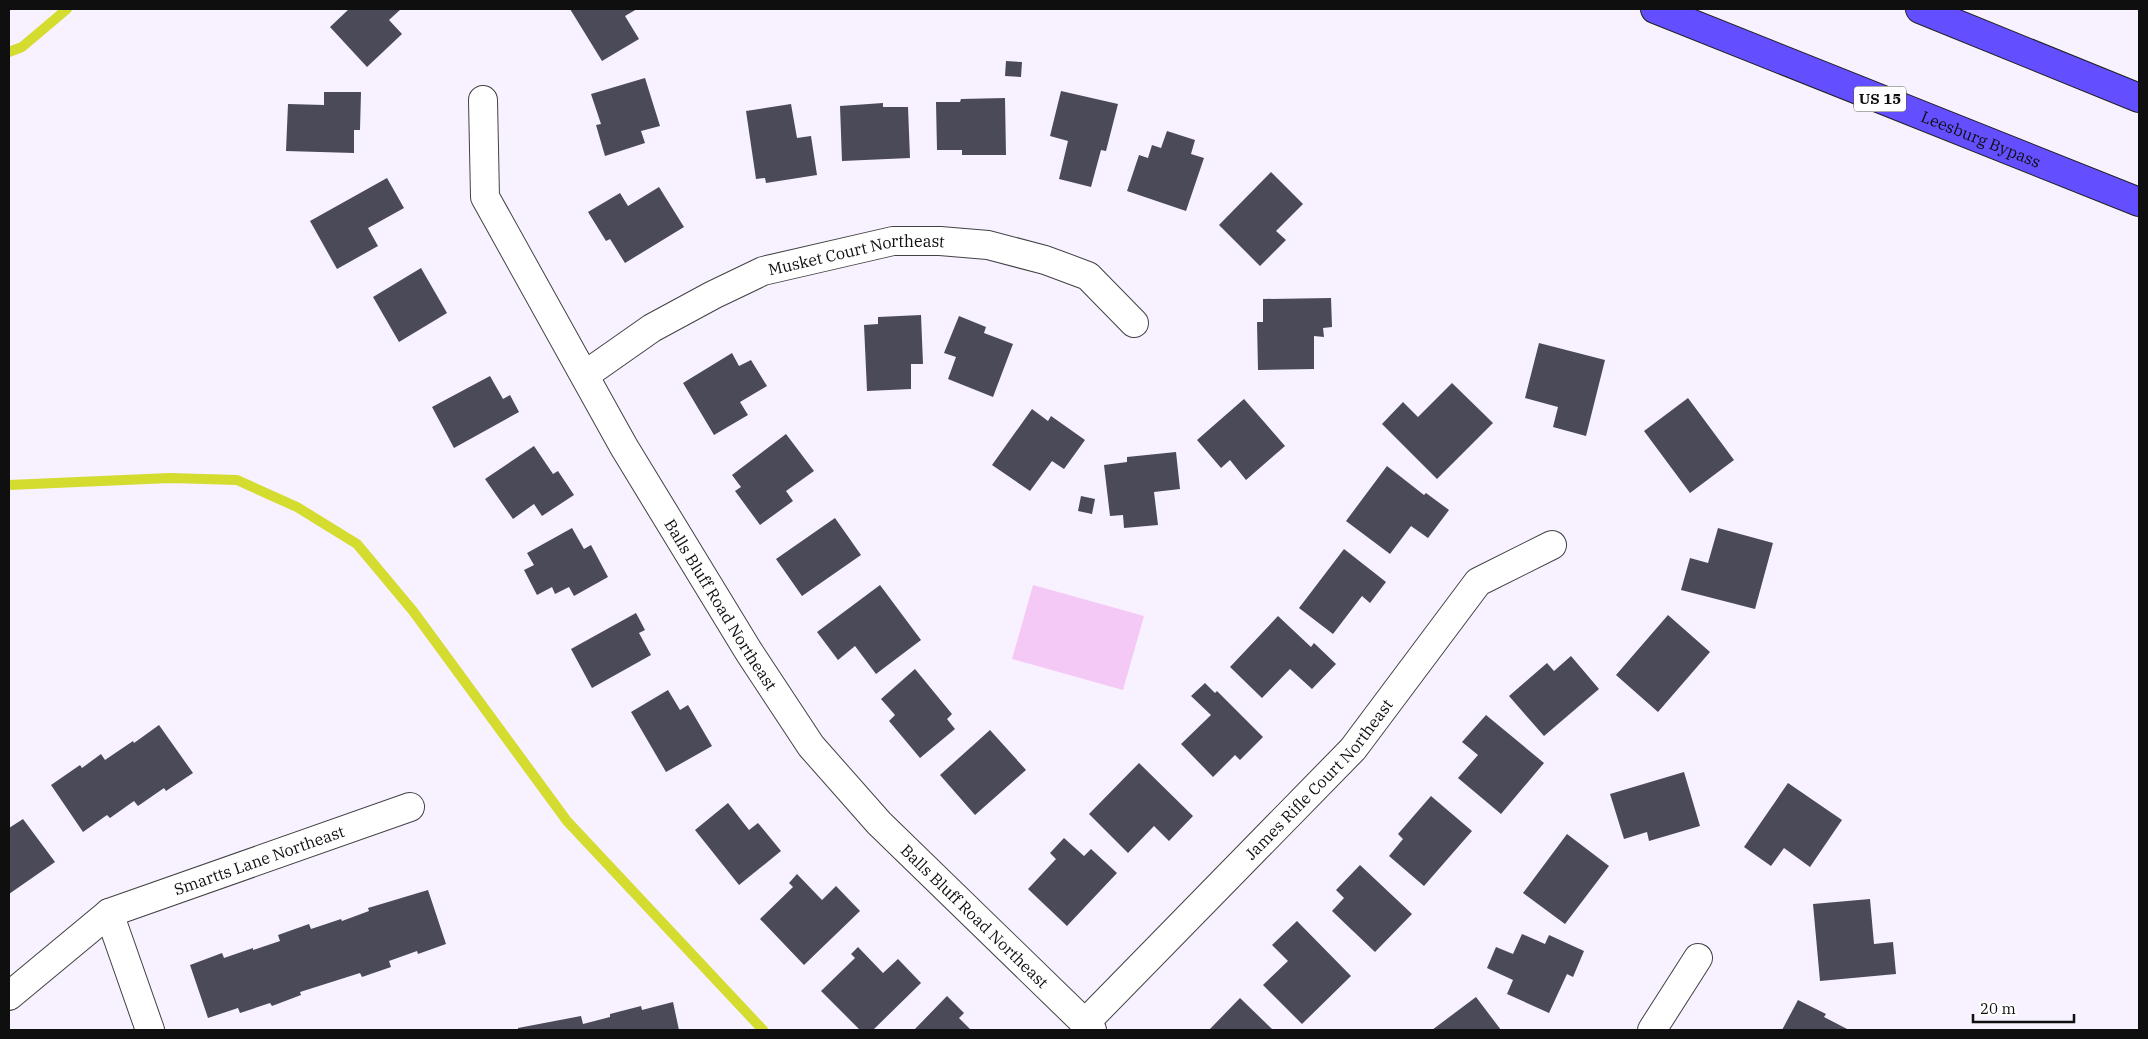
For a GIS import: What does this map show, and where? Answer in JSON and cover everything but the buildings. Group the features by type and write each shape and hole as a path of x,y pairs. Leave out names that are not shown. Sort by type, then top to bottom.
{"highway":[{"name":"Leesburg Bypass","path":"1655,9 2139,202"},
{"path":"1920,9 2139,98"}],"street":[{"name":"Balls Bluff Road Northeast","path":"483,100 485,197 624,447 749,652 811,746 879,823 1088,1027"},
{"name":"Musket Court Northeast","path":"585,375 652,328 713,295 763,272 893,241 940,241 988,245 1045,260 1088,276 1134,323"},
{"name":"James Rifle Court Northeast","path":"1088,1027 1353,749 1478,582 1552,545"},
{"name":"Smartts Lane Northeast","path":"9,996 109,913 410,807"},
{"path":"109,913 150,1030"},
{"path":"1652,1030 1698,958"}],"shaded area":[{"path":"1033,585 1144,616 1123,690 1012,659"}],"waterway":[{"path":"9,52 22,47 67,9"},
{"path":"9,485 170,478 237,480 297,507 357,544 413,611 567,821 763,1030"}]}
